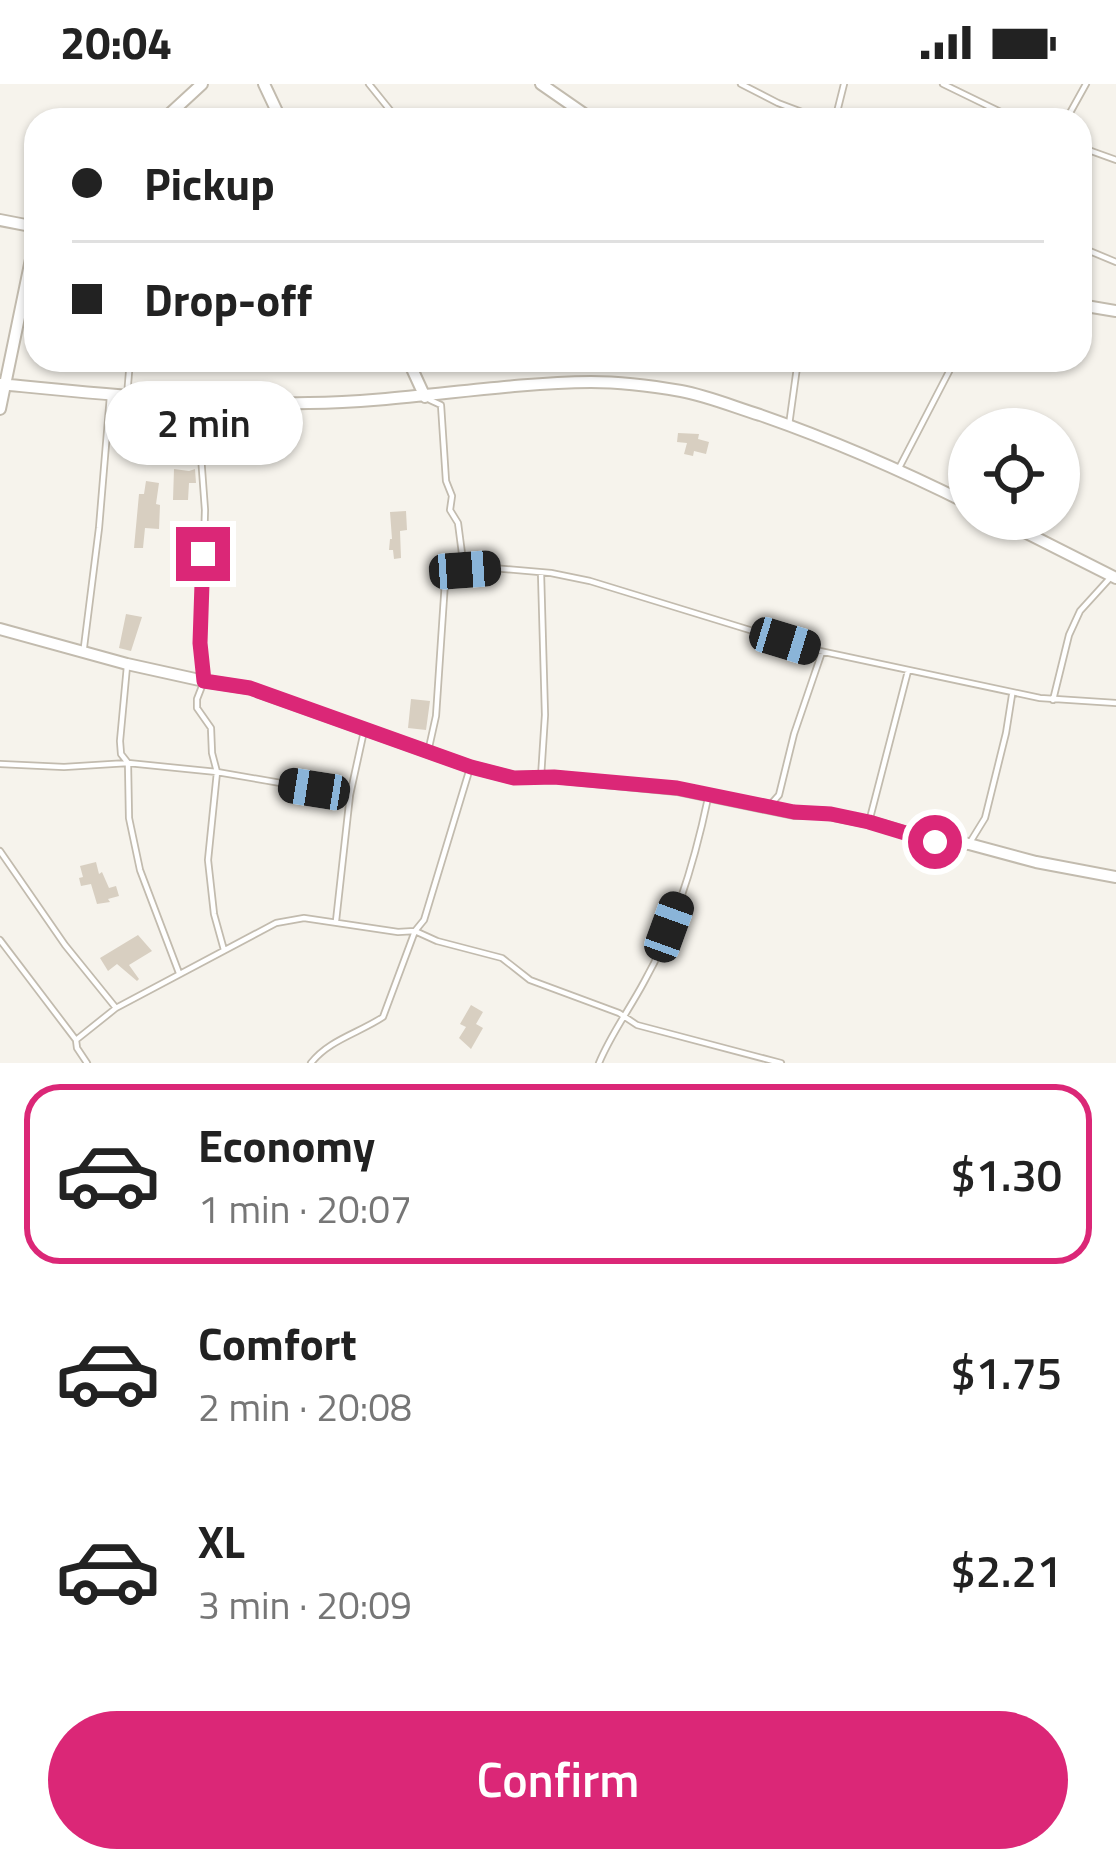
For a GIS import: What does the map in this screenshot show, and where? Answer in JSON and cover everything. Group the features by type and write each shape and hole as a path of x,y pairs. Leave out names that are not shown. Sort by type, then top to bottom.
{"street":[{"path":"177,108 202,84"},
{"path":"542,84 575,108"},
{"path":"0,409 24,285"},
{"path":"413,372 424,397"},
{"path":"2,384 197,402 310,403 596,382 699,394 898,468 948,493"},
{"path":"1041,540 1114,577"},
{"path":"0,629 127,664 250,688 514,778 659,786 869,822 935,842 969,844 1116,877"}],"lane":[{"path":"369,84 388,108"},
{"path":"741,84 791,108"},
{"path":"943,84 992,108"},
{"path":"128,396 129,372"},
{"path":"789,425 797,372"},
{"path":"898,468 949,372"},
{"path":"83,653 110,394"},
{"path":"424,397 441,405 450,510 458,523 465,570"},
{"path":"197,402 205,510 200,643 204,681 197,708 211,728 218,772 208,860 224,950"},
{"path":"428,752 436,716 448,572 465,570 506,568 590,581 822,652 1012,693 1116,703"},
{"path":"541,572 545,715 541,777"},
{"path":"1053,700 1080,611 1114,577"},
{"path":"766,807 778,795 822,652"},
{"path":"127,664 120,741 128,763 129,818 140,870 179,973"},
{"path":"869,822 908,671"},
{"path":"969,844 985,818 1012,693"},
{"path":"336,921 350,795 365,727"},
{"path":"0,764 128,763 218,772 350,795"},
{"path":"311,1063 338,1040 383,1017 424,920 471,767"},
{"path":"599,1063 669,927 709,795"},
{"path":"0,851 116,1008"},
{"path":"76,1040 116,1008 179,973 276,923 304,918 416,931 502,958 530,980 637,1025 781,1063"},
{"path":"0,940 76,1040 86,1063"}],"building":[{"path":"678,433 699,434 698,439 709,442 706,454 684,454 687,443 677,442"},
{"path":"174,469 195,469 196,483 189,483 188,500 173,500"},
{"path":"146,481 159,483 159,529 145,528 143,548 134,548 139,494 144,494"},
{"path":"406,511 407,530 400,531 401,558 394,559 389,550 390,512"},
{"path":"126,614 142,617 131,651 119,648"},
{"path":"411,699 430,701 426,730 408,728"},
{"path":"96,862 109,888 116,886 119,896 108,899 110,902 97,904 91,884 81,886 80,866"},
{"path":"138,935 152,951 129,965 139,979 117,964 108,971 100,958"},
{"path":"471,1005 483,1012 476,1024 483,1028 471,1049 459,1038 466,1027 460,1024"}],"route":[{"path":"203,554 200,643 204,681 250,688 514,778 677,788 794,812 831,814 935,842"}]}
